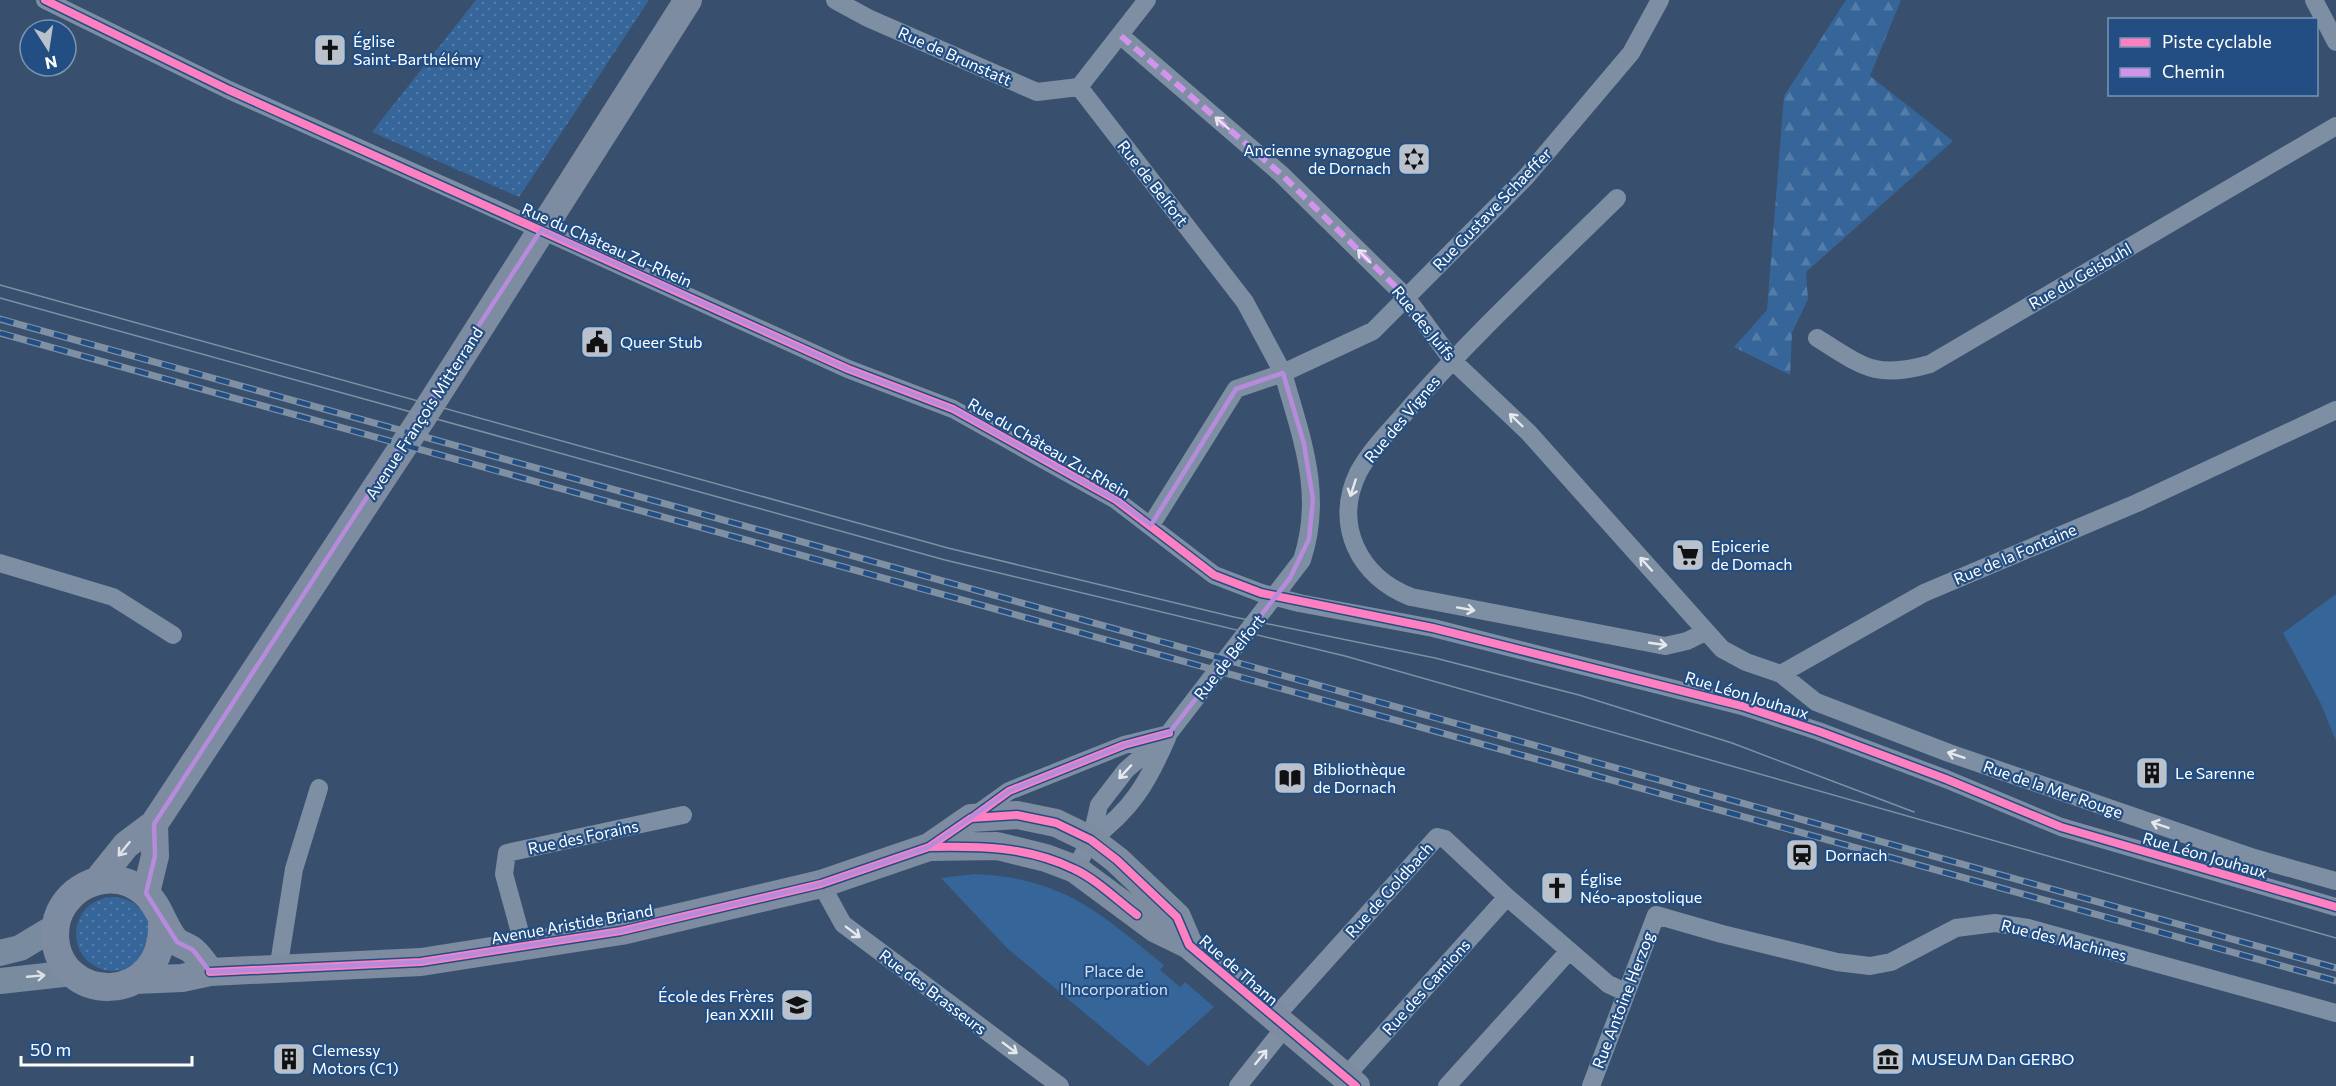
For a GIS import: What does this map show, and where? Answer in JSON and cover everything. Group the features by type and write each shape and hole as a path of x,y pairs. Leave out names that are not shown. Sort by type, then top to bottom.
{"main road":[{"name":"Avenue François Mitterrand","path":"98,880 126,844 154,824 424,415 688,0"},
{"path":"971,818 1017,815 1056,823 1091,840"},
{"name":"Avenue Aristide Briand","path":"135,981 182,978 210,972 421,962 621,931 821,884 929,847 971,818"},
{"path":"146,893 155,856 154,824"},
{"name":"Rue de Thann","path":"1091,840 1117,860 1177,917 1189,945"},
{"name":"Avenue Aristide Briand","path":"929,847 997,846 1046,858 1075,869"},
{"name":"Rue de Thann","path":"1075,869 1156,929 1189,945 1350,1081"},
{"path":"98,880 123,882 146,893 156,906 162,923 163,939 158,956 149,970 135,981 120,986 102,987 86,982 72,973 61,960 55,944 55,927 59,911 69,897 82,886 98,880"},
{"path":"162,923 177,942 193,950 210,972"},
{"path":"0,953 20,948 55,927"},
{"path":"0,981 72,973"}],"street":[{"name":"Rue du Château Zu-Rhein","path":"45,0 229,90 848,369 953,409 1116,500 1151,525"},
{"name":"Rue de Brunstatt","path":"835,0 868,18 1037,92 1079,87"},
{"path":"1079,87 1147,0"},
{"name":"Rue Gustave Schaeffer","path":"1283,373 1373,330 1526,177 1631,53 1660,0"},
{"path":"2314,0 2336,42"},
{"name":"Rue des Juifs","path":"1121,36 1281,174 1406,297 1452,360 1529,433 1705,632"},
{"name":"Rue de Belfort","path":"1075,869 1091,840 1099,805 1126,770 1169,734 1302,560 1309,539 1312,499 1309,469 1283,373 1245,303 1079,87"},
{"name":"Rue du Geisbuhl","path":"1817,338 1868,369 1901,372 1930,364 2336,126"},
{"name":"Rue des Vignes","path":"1617,198 1452,360 1369,456 1358,474 1350,496 1348,525 1358,555 1372,573 1388,587 1411,597 1665,646 1687,641 1705,632"},
{"path":"1151,525 1236,389 1283,373"},
{"name":"Rue de la Fontaine","path":"1781,674 1924,593 2137,503 2336,410"},
{"name":"Rue Léon Jouhaux","path":"1151,525 1214,575 1261,593 1299,603 1433,628 1732,703 1818,731 1918,768 2061,827 2336,907"},
{"path":"0,563 113,597 173,635"},
{"path":"1705,632 1722,650 1746,662 1781,674"},
{"name":"Rue de la Mer Rouge","path":"1781,674 1816,702 1949,753 2254,858 2336,881"},
{"path":"971,818 1009,791 1124,745 1169,734"},
{"path":"278,970 294,869 319,788"},
{"name":"Rue des Forains","path":"524,947 504,874 507,853 683,815"},
{"name":"Rue de Goldbach","path":"1279,1023 1437,837 1445,839 1507,897 1608,984 1625,992"},
{"name":"Rue des Brasseurs","path":"821,884 843,924 1060,1086"},
{"name":"Rue des Camions","path":"1350,1081 1507,897"},
{"name":"Rue Antoine Herzog","path":"1591,1086 1656,915"},
{"name":"Rue des Machines","path":"1656,915 1722,934 1837,962 1870,966 1891,962 1956,928 1995,923 2028,928 2336,1013"},
{"path":"1447,1086 1569,951"},
{"path":"1238,1086 1279,1023"}],"highlighted area":[{"path":"541,230 848,369 953,409 1116,500 1151,525 1236,389 1283,373 1304,444 1313,499 1309,539 1290,578 1169,733 1124,745 1009,791 929,847 821,884 621,931 421,962 210,972 193,950 177,942 146,893 155,856 154,824"}],"green space":[{"path":"476,0 649,0 519,197 372,132"},
{"path":"1846,0 1901,0 1870,76 1953,141 1806,272 1808,299 1792,333 1790,375 1734,347 1767,310 1784,96"},
{"path":"2336,594 2336,741 2321,704 2283,633"},
{"name":"Place de l'Incorporation","path":"975,874 1033,882 1078,901 1099,914 1164,965 1160,970 1180,987 1185,982 1214,1007 1148,1066 1007,948 941,878"},
{"path":"113,897 134,903 144,913 150,934 144,955 134,965 113,971 92,965 82,955 76,934 82,913 92,903"}],"tram line":[{"path":"0,285 948,548 1234,617 1435,658 1579,695 1732,743 1914,812"},
{"path":"0,298 945,560 1345,656 2336,938"}],"railway":[{"path":"0,319 2336,968"},
{"path":"0,333 2336,981"}],"marked path":[{"path":"1121,36 1281,174 1406,297"}],"cycle path":[{"path":"45,0 229,90 848,369 953,409 1116,500 1214,575 1261,593 1433,628 1742,706 1818,731 1946,779 2061,827 2336,907"},
{"path":"972,818 1009,791 1124,745 1169,733"},
{"path":"210,972 421,962 621,931 821,884 929,847 971,818 1017,815 1056,823 1091,840 1117,860 1177,917 1189,945 1356,1086"},
{"path":"929,847 1003,849 1056,861 1090,878 1137,915"}],"place":[{"name":"Église Saint-Barthélémy","path":"330,50"},
{"name":"Ancienne synagogue de Dornach","path":"1414,159"},
{"name":"Queer Stub","path":"597,342"},
{"name":"Epicerie de Domach","path":"1688,555"},
{"name":"Le Sarenne","path":"2152,773"},
{"name":"Bibliothèque de Dornach","path":"1290,778"},
{"name":"Dornach","path":"1802,855"},
{"name":"Église Néo-apostolique","path":"1557,888"},
{"name":"École des Frères Jean XXIII","path":"797,1005"},
{"name":"Clemessy Motors (C1)","path":"289,1059"},
{"name":"MUSEUM Dan GERBO","path":"1888,1059"}]}
